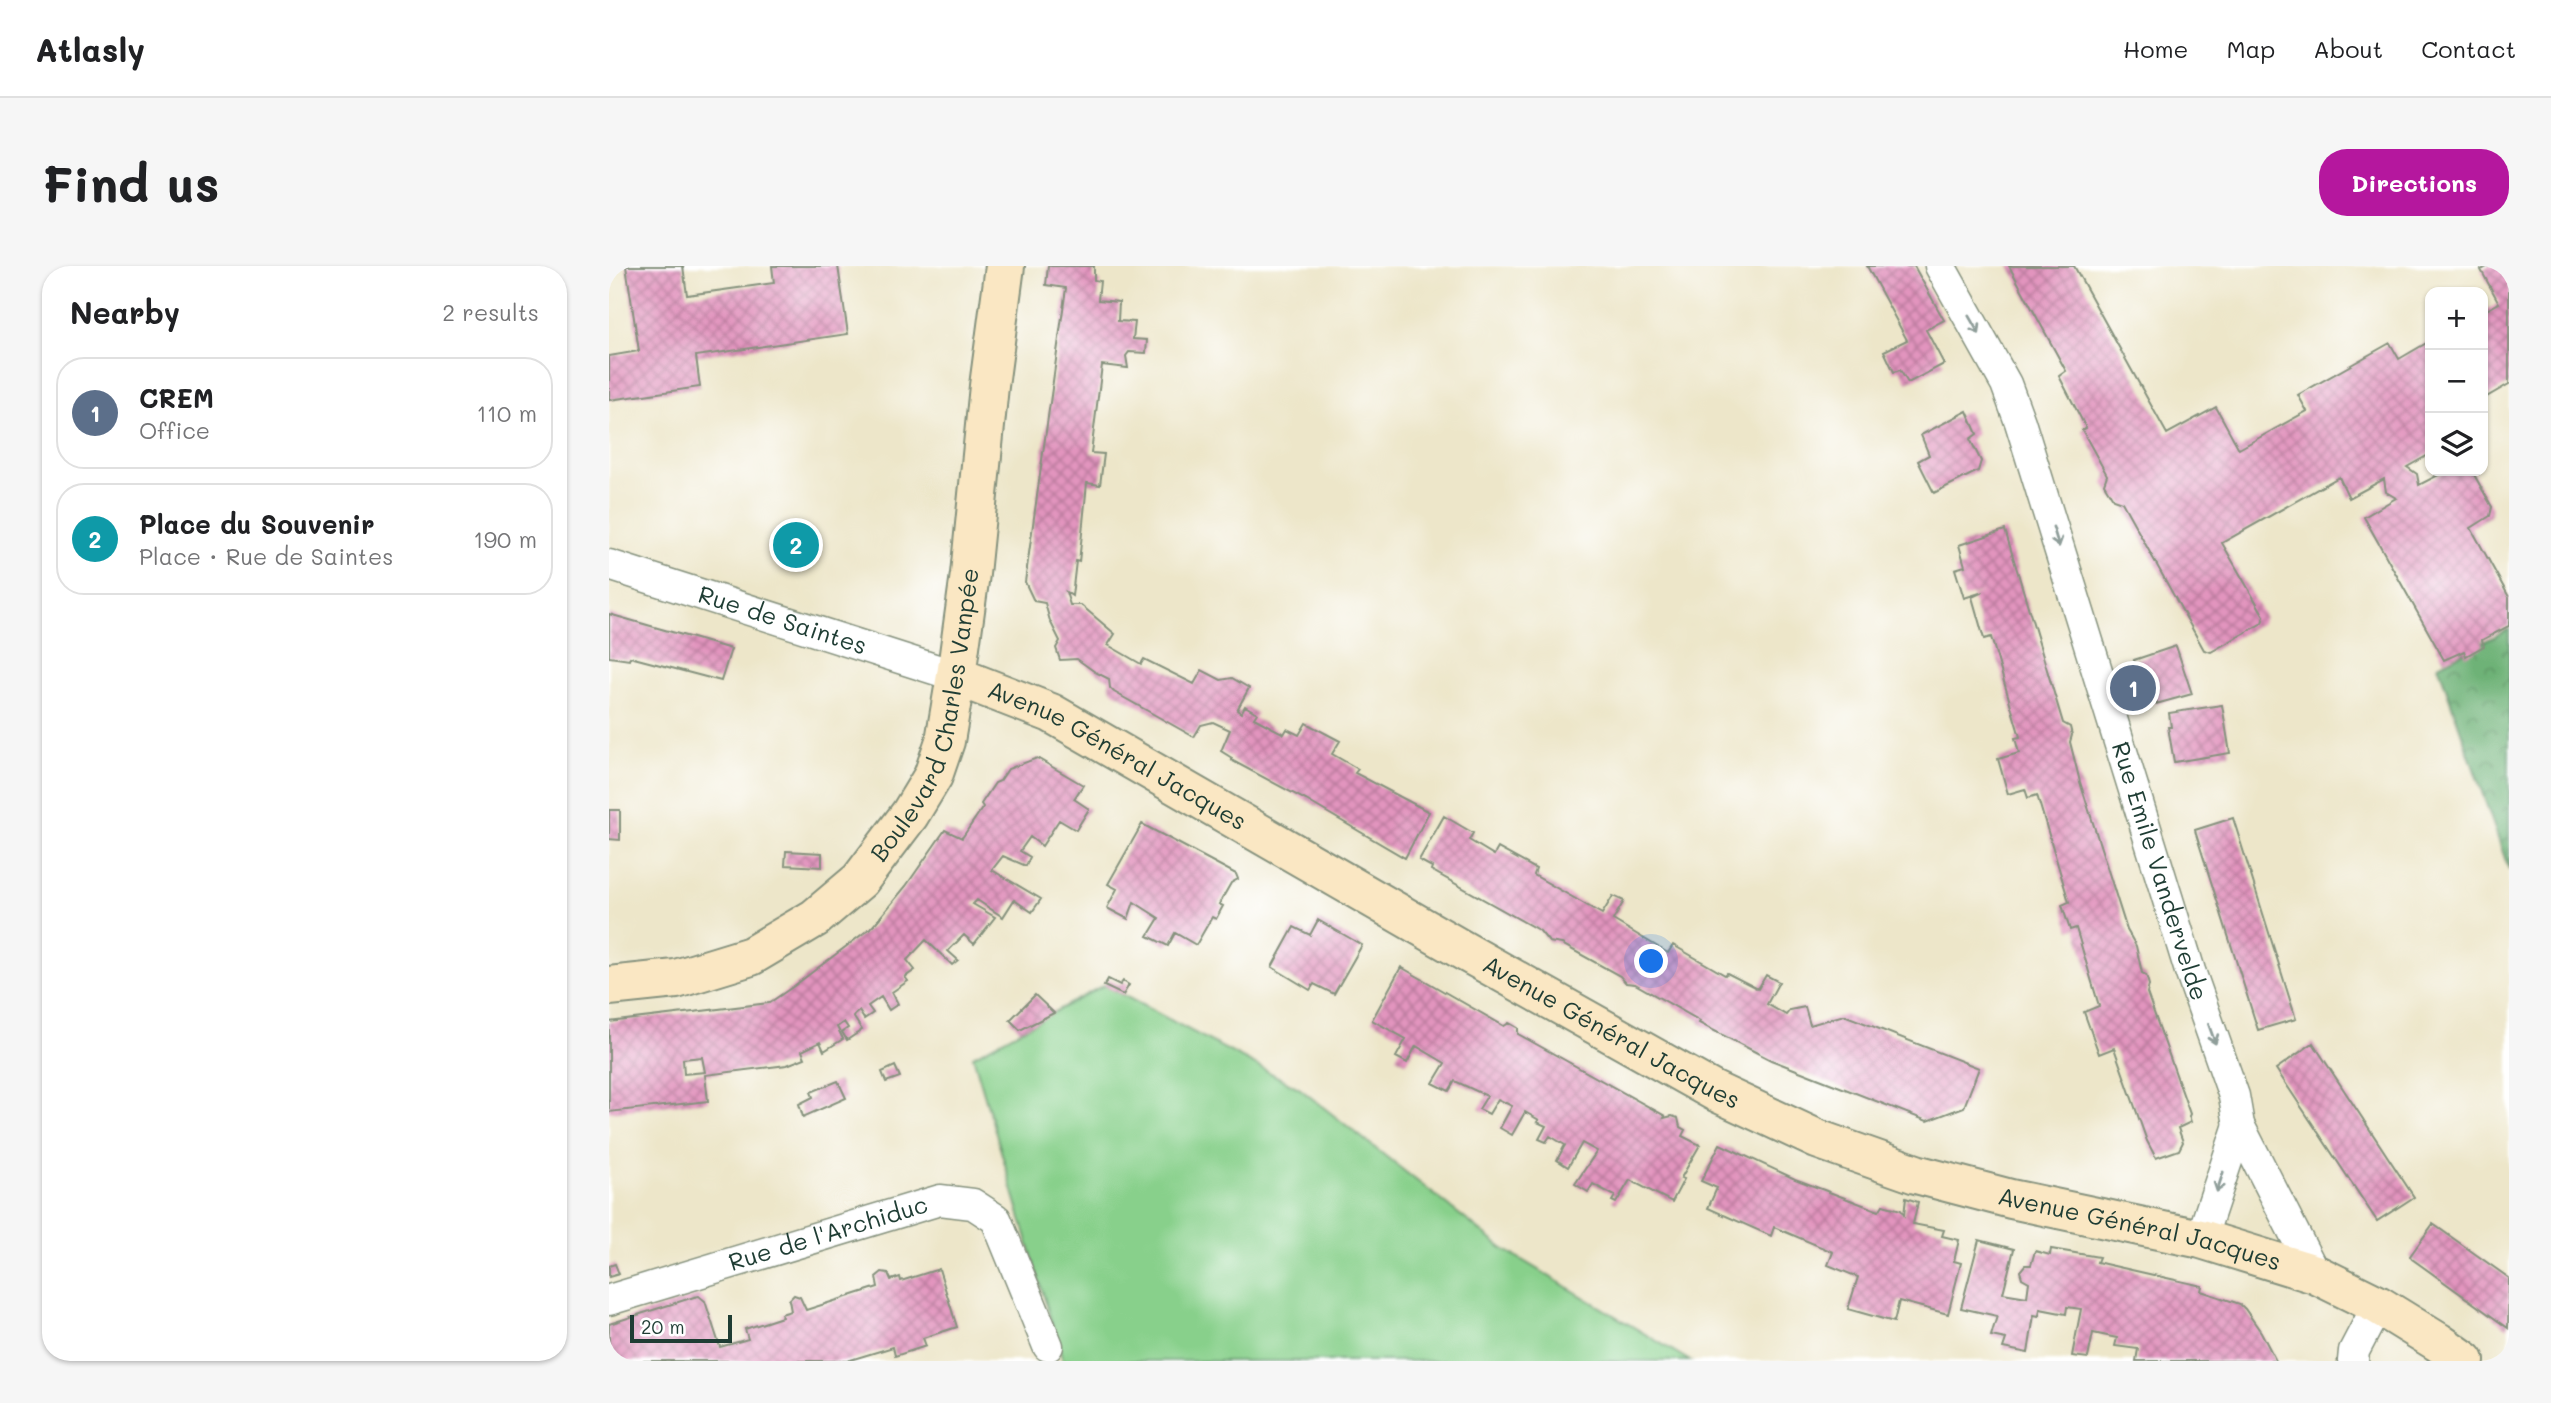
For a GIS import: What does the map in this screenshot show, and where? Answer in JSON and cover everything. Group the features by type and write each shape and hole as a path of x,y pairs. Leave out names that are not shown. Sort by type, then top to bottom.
{"main road":[{"name":"Boulevard Charles Vanpée","path":"609,986 676,979 751,956 815,918 860,880 910,814 933,776 945,741 956,676 1005,266"},
{"name":"Avenue Général Jacques","path":"956,676 1051,713 1464,951 1714,1091 1817,1139 1916,1174 2011,1199 2201,1239 2315,1275 2378,1305 2465,1361"}],"street":[{"name":"Rue Emile Vandervelde","path":"1940,266 2006,384 2190,971 2234,1096 2239,1125 2315,1275"},
{"name":"Rue de Saintes","path":"609,565 956,676"},
{"name":"Rue Emile Vandervelde","path":"2201,1239 2239,1125"},
{"name":"Rue de l'Archiduc","path":"609,1300 940,1200 974,1204 996,1219 1048,1346"},
{"path":"2353,1361 2354,1350 2378,1305"}],"green space":[{"path":"2509,629 2509,870 2438,665"},
{"path":"1104,985 1299,1088 1502,1248 1690,1361 1063,1361 973,1056"}],"building":[{"path":"626,266 683,266 687,295 774,283 772,266 838,266 848,334 696,356 700,387 609,400 609,356 639,351"},
{"path":"1048,266 1094,266 1094,280 1100,281 1098,300 1119,302 1118,321 1135,322 1133,339 1147,340 1146,353 1129,352 1126,356 1128,368 1102,365 1091,453 1104,454 1100,485 1087,483 1079,562 1076,561 1072,596 1066,592 1070,605 1081,605 1115,634 1108,645 1141,664 1144,659 1194,684 1202,670 1221,680 1232,678 1249,688 1237,710 1241,713 1245,706 1257,713 1254,718 1284,734 1287,729 1299,735 1306,723 1340,741 1332,754 1358,769 1355,773 1429,812 1405,858 1231,760 1232,758 1221,751 1230,730 1213,722 1201,725 1194,737 1114,692 1110,688 1109,679 1077,659 1060,660 1056,648 1060,641 1045,603 1034,601 1025,582 1066,288 1046,285"},
{"path":"1867,266 1914,266 1944,320 1926,330 1944,364 1908,383 1900,370 1894,372 1884,351 1907,340"},
{"path":"2009,266 2074,266 2167,434 2216,407 2239,449 2307,411 2298,395 2390,343 2399,359 2425,344 2425,457 2407,467 2417,474 2419,485 2436,476 2475,476 2492,507 2490,516 2471,528 2509,597 2509,626 2482,640 2484,646 2466,656 2464,651 2444,660 2364,517 2396,498 2386,492 2384,479 2349,498 2339,477 2222,543 2264,616 2262,623 2211,652 2204,650 2122,502 2113,499 2104,484 2107,475 2082,430 2086,428 2059,376 2066,371"},
{"path":"2489,266 2509,266 2509,384 2488,396 2488,309 2499,303 2481,270"},
{"path":"1967,411 1977,434 1970,439 1981,461 1978,471 1934,493 1918,461 1929,455 1921,435"},
{"path":"2005,530 2063,723 2070,727 2070,742 2080,782 2127,930 2136,946 2142,973 2146,975 2149,985 2147,993 2190,1114 2191,1122 2178,1128 2183,1142 2179,1150 2156,1158 2147,1141 2114,1048 2099,1054 2084,1012 2099,1006 2076,928 2070,930 2062,905 2069,902 2037,795 2028,798 2025,789 2008,794 1998,759 2019,753 2015,738 2020,737 1991,637 1984,639 1972,597 1983,592 1964,598 1955,569 1965,566 1959,545"},
{"path":"609,614 731,649 721,681 630,657 629,660 609,657"},
{"path":"2176,646 2192,694 2156,704 2154,698 2130,704 2122,678 2137,674 2134,660"},
{"path":"2222,705 2230,753 2174,762 2168,727 2171,727 2169,713"},
{"path":"1037,758 1083,785 1074,799 1089,809 1076,830 1059,820 1042,846 1030,837 1020,851 1030,857 1026,866 1003,856 992,870 1041,899 1032,912 1014,900 1003,917 977,900 973,904 995,917 974,944 964,935 948,951 958,960 952,965 926,940 907,960 915,970 905,977 908,981 892,992 898,1004 889,1010 881,997 868,1006 873,1013 864,1019 859,1011 853,1016 862,1030 847,1040 842,1032 848,1028 844,1022 837,1027 843,1039 824,1051 820,1042 802,1051 805,1058 787,1065 705,1075 708,1101 609,1112 609,1022 769,1003 873,926 906,886 945,830 962,838 995,783 1000,781 1008,769","holes":["702,1057 705,1072 684,1074 683,1059"]},
{"path":"609,810 620,810 620,840 609,839"},
{"path":"1444,816 1473,833 1469,840 1494,855 1498,848 1536,869 1534,875 1602,914 1613,896 1624,901 1613,920 1668,953 1673,945 1725,975 1727,973 1758,989 1766,975 1779,982 1767,1004 1786,1015 1790,1010 1805,1007 1810,1025 1844,1015 1979,1068 1964,1107 1927,1121 1771,1060 1699,1023 1700,1021 1635,984 1626,983 1620,976 1562,944 1549,942 1540,931 1431,870 1432,867 1419,860"},
{"path":"2233,818 2296,1019 2258,1030 2195,830"},
{"path":"1142,824 1236,874 1238,879 1231,883 1219,904 1223,906 1216,919 1212,917 1196,945 1175,933 1168,946 1148,936 1159,918 1134,902 1128,919 1107,908 1117,889 1108,884"},
{"path":"786,851 822,853 822,867 785,865"},
{"path":"1318,920 1362,945 1334,994 1314,984 1310,990 1272,967 1294,927 1310,935"},
{"path":"1401,967 1504,1026 1509,1023 1518,1028 1518,1034 1665,1116 1664,1118 1678,1118 1680,1127 1685,1130 1682,1136 1700,1145 1681,1178 1684,1179 1672,1202 1630,1180 1616,1203 1612,1201 1615,1196 1593,1184 1588,1192 1575,1184 1597,1151 1582,1143 1568,1167 1557,1160 1565,1145 1550,1136 1546,1142 1539,1139 1546,1126 1537,1122 1539,1120 1525,1112 1512,1135 1500,1128 1512,1106 1498,1099 1489,1114 1479,1109 1487,1096 1455,1081 1449,1091 1433,1083 1445,1063 1416,1046 1407,1063 1396,1057 1406,1039 1372,1020"},
{"path":"1108,979 1120,985 1123,981 1129,985 1123,995 1104,986"},
{"path":"1035,995 1054,1013 1020,1030 1010,1020"},
{"path":"2313,1043 2414,1197 2377,1221 2276,1069"},
{"path":"895,1066 900,1077 886,1082 882,1072"},
{"path":"838,1081 846,1098 803,1117 799,1104 813,1097 811,1092"},
{"path":"1720,1144 1795,1179 1879,1211 1883,1205 1901,1210 1904,1215 1906,1198 1918,1202 1913,1224 1944,1230 1942,1236 1959,1240 1954,1261 1961,1263 1948,1314 1899,1301 1894,1322 1848,1309 1858,1277 1828,1265 1833,1252 1774,1227 1771,1236 1708,1208 1717,1188 1701,1181"},
{"path":"2433,1224 2509,1278 2508,1328 2412,1259 2410,1256"},
{"path":"1979,1240 2014,1249 2003,1293 2027,1297 2029,1282 2022,1278 2020,1271 2025,1265 2031,1265 2035,1251 2050,1255 2051,1249 2099,1257 2097,1262 2202,1286 2201,1291 2240,1304 2245,1309 2276,1361 2136,1361 2138,1349 2115,1346 2117,1338 2093,1333 2088,1358 2072,1356 2081,1309 2067,1307 2066,1314 2040,1309 2039,1316 2034,1315 2028,1353 2003,1348 2006,1339 1991,1336 1997,1316 1961,1308"},
{"path":"615,1264 619,1274 609,1277 609,1266"},
{"path":"939,1269 957,1327 923,1338 926,1346 895,1356 893,1347 847,1361 609,1361 609,1324 694,1297 699,1296 705,1301 720,1347 748,1339 745,1329 782,1317 781,1314 791,1311 789,1300 794,1295 800,1297 806,1310 878,1287 876,1277 882,1272 888,1273 891,1280 900,1277 901,1281"}],"place":[{"name":"Place du Souvenir","path":"796,545"},
{"name":"CREM","path":"2133,688"}]}
